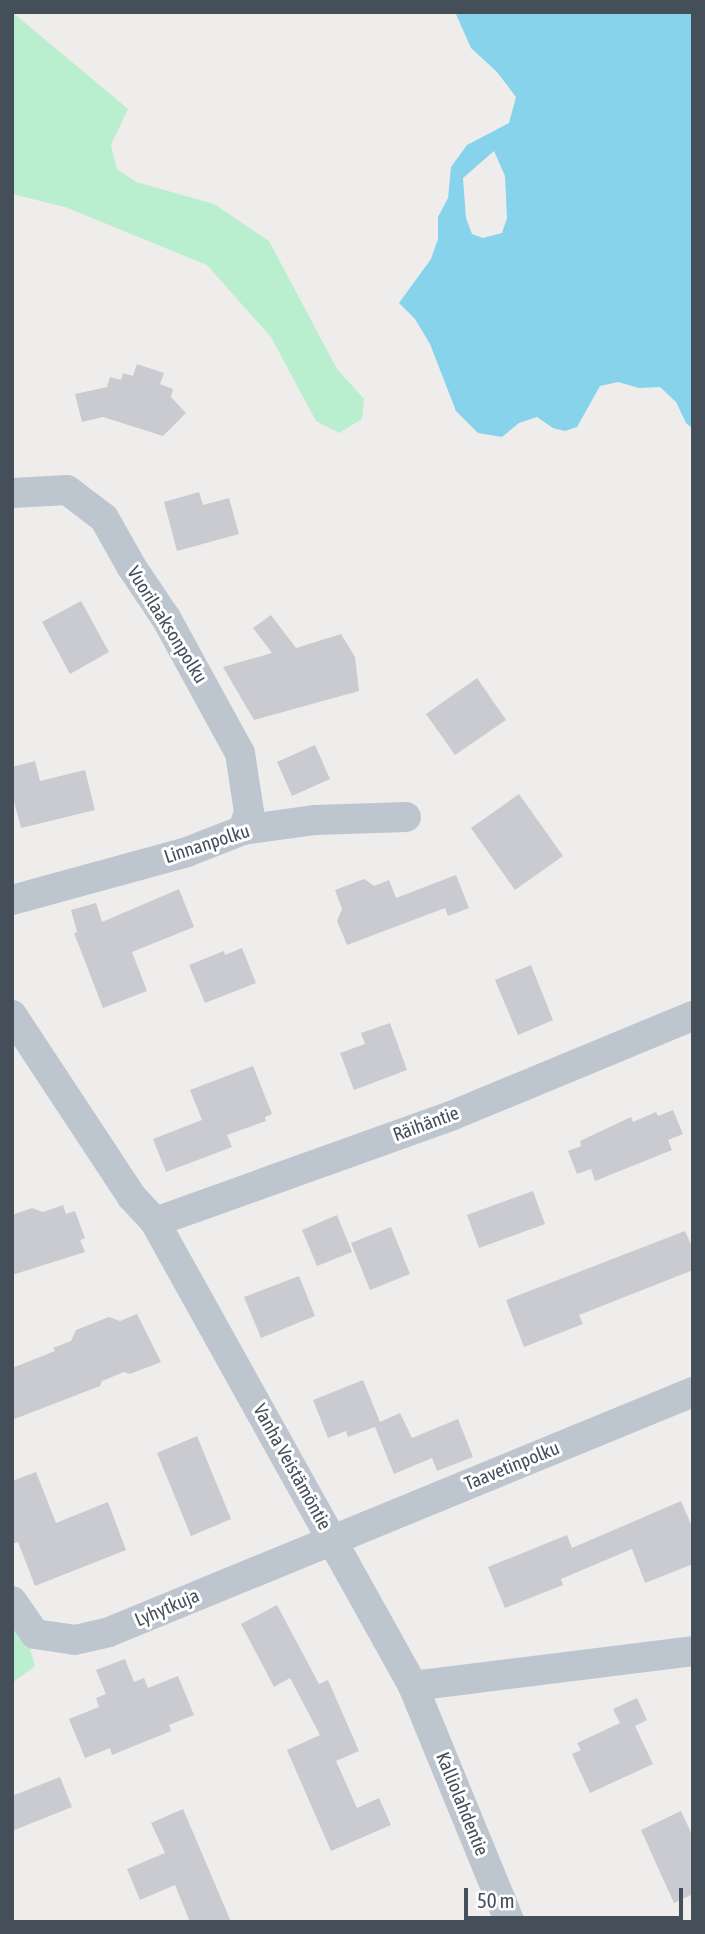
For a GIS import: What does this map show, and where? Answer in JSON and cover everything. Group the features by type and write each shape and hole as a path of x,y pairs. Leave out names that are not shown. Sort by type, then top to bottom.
{"street":[{"name":"Vuorilaaksonpolku","path":"12,493 67,490 104,518 131,566 166,618 240,753 248,813 243,830"},
{"name":"Linnanpolku","path":"12,900 187,852 243,830 315,820 406,817"},
{"name":"Vanha Veistämöntie","path":"12,1015 132,1198 155,1222 413,1686"},
{"name":"Räihäntie","path":"155,1222 451,1116 693,1017"},
{"name":"Taavetinpolku","path":"332,1539 693,1392"},
{"name":"Lyhytkuja","path":"12,1601 35,1634 75,1640 109,1632 332,1539"},
{"path":"413,1686 693,1651"},
{"name":"Kalliolahdentie","path":"413,1686 510,1922"}],"green space":[{"path":"12,12 128,109 111,145 117,169 136,182 214,204 269,241 337,369 364,399 362,419 339,433 316,421 271,337 207,265 65,207 12,194"},
{"path":"12,1618 27,1638 35,1666 12,1683"}],"water":[{"path":"455,12 693,12 693,429 686,423 676,402 660,387 639,388 618,382 600,386 577,427 565,431 553,428 537,417 519,423 502,437 478,433 456,411 430,344 415,319 399,303 431,259 438,239 438,217 448,198 451,167 467,145 509,123 516,97 497,72 471,48","holes":["494,151 505,176 507,218 502,233 483,238 472,234 466,218 463,178"]}],"building":[{"path":"137,364 164,373 160,384 173,389 171,397 186,413 163,436 103,417 82,422 75,394 107,387 110,377 121,380 123,373 133,376"},
{"path":"199,492 203,505 229,498 239,534 177,551 164,502"},
{"path":"81,601 109,652 70,674 42,622"},
{"path":"271,615 296,648 341,634 355,657 359,691 254,720 223,667 272,653 253,628"},
{"path":"477,678 506,720 455,755 426,714"},
{"path":"315,745 330,779 292,796 277,762"},
{"path":"35,761 40,781 85,770 95,810 21,828 12,794 12,767"},
{"path":"519,794 563,856 515,890 471,828"},
{"path":"456,875 469,908 448,916 445,908 347,945 337,921 342,909 335,890 364,879 374,886 389,880 396,898"},
{"path":"179,889 194,927 132,952 147,991 103,1008 74,933 77,932 71,910 96,903 102,922"},
{"path":"242,948 256,983 205,1003 189,965 224,951 225,955"},
{"path":"531,965 553,1020 518,1035 495,980"},
{"path":"390,1023 407,1070 354,1090 340,1053 365,1044 361,1033"},
{"path":"253,1066 272,1114 265,1117 266,1121 227,1135 232,1147 166,1172 153,1139 202,1120 190,1090"},
{"path":"673,1110 683,1134 668,1140 672,1150 595,1181 591,1169 577,1174 568,1151 581,1146 580,1141 631,1117 633,1122 656,1112 658,1116"},
{"path":"533,1191 545,1224 479,1248 467,1215"},
{"path":"63,1205 66,1214 75,1211 85,1238 80,1240 85,1252 12,1275 12,1215 32,1208 43,1212"},
{"path":"337,1215 352,1252 317,1266 302,1230"},
{"path":"391,1227 410,1274 370,1290 351,1243"},
{"path":"685,1231 693,1249 693,1270 579,1315 583,1324 524,1347 506,1300"},
{"path":"299,1276 315,1316 261,1338 244,1297"},
{"path":"137,1314 161,1362 130,1374 124,1372 102,1381 100,1386 12,1420 12,1368 55,1351 53,1348 71,1341 76,1330 109,1317 120,1321"},
{"path":"363,1380 380,1422 400,1413 412,1438 458,1419 473,1457 437,1471 432,1458 394,1474 375,1427 348,1437 346,1431 328,1438 313,1400"},
{"path":"197,1436 231,1519 191,1536 157,1453"},
{"path":"36,1472 56,1523 108,1502 126,1550 35,1586 18,1542 12,1544 12,1481"},
{"path":"681,1501 693,1529 693,1564 645,1583 632,1549 561,1579 563,1585 505,1608 488,1567 567,1535 572,1548"},
{"path":"277,1605 319,1684 328,1680 359,1751 336,1761 357,1808 379,1798 391,1825 331,1851 287,1750 320,1735 290,1678 274,1687 241,1624"},
{"path":"125,1659 134,1682 144,1678 148,1688 178,1676 194,1715 169,1725 171,1731 112,1755 110,1748 85,1758 69,1719 99,1707 96,1698 106,1694 96,1670"},
{"path":"637,1698 647,1720 635,1726 653,1764 590,1793 572,1754 581,1750 577,1743 620,1723 613,1709"},
{"path":"60,1777 72,1807 12,1831 12,1796"},
{"path":"183,1809 231,1922 190,1922 175,1885 140,1900 127,1869 165,1853 151,1823"},
{"path":"681,1811 693,1837 693,1894 674,1903 641,1830"}]}
